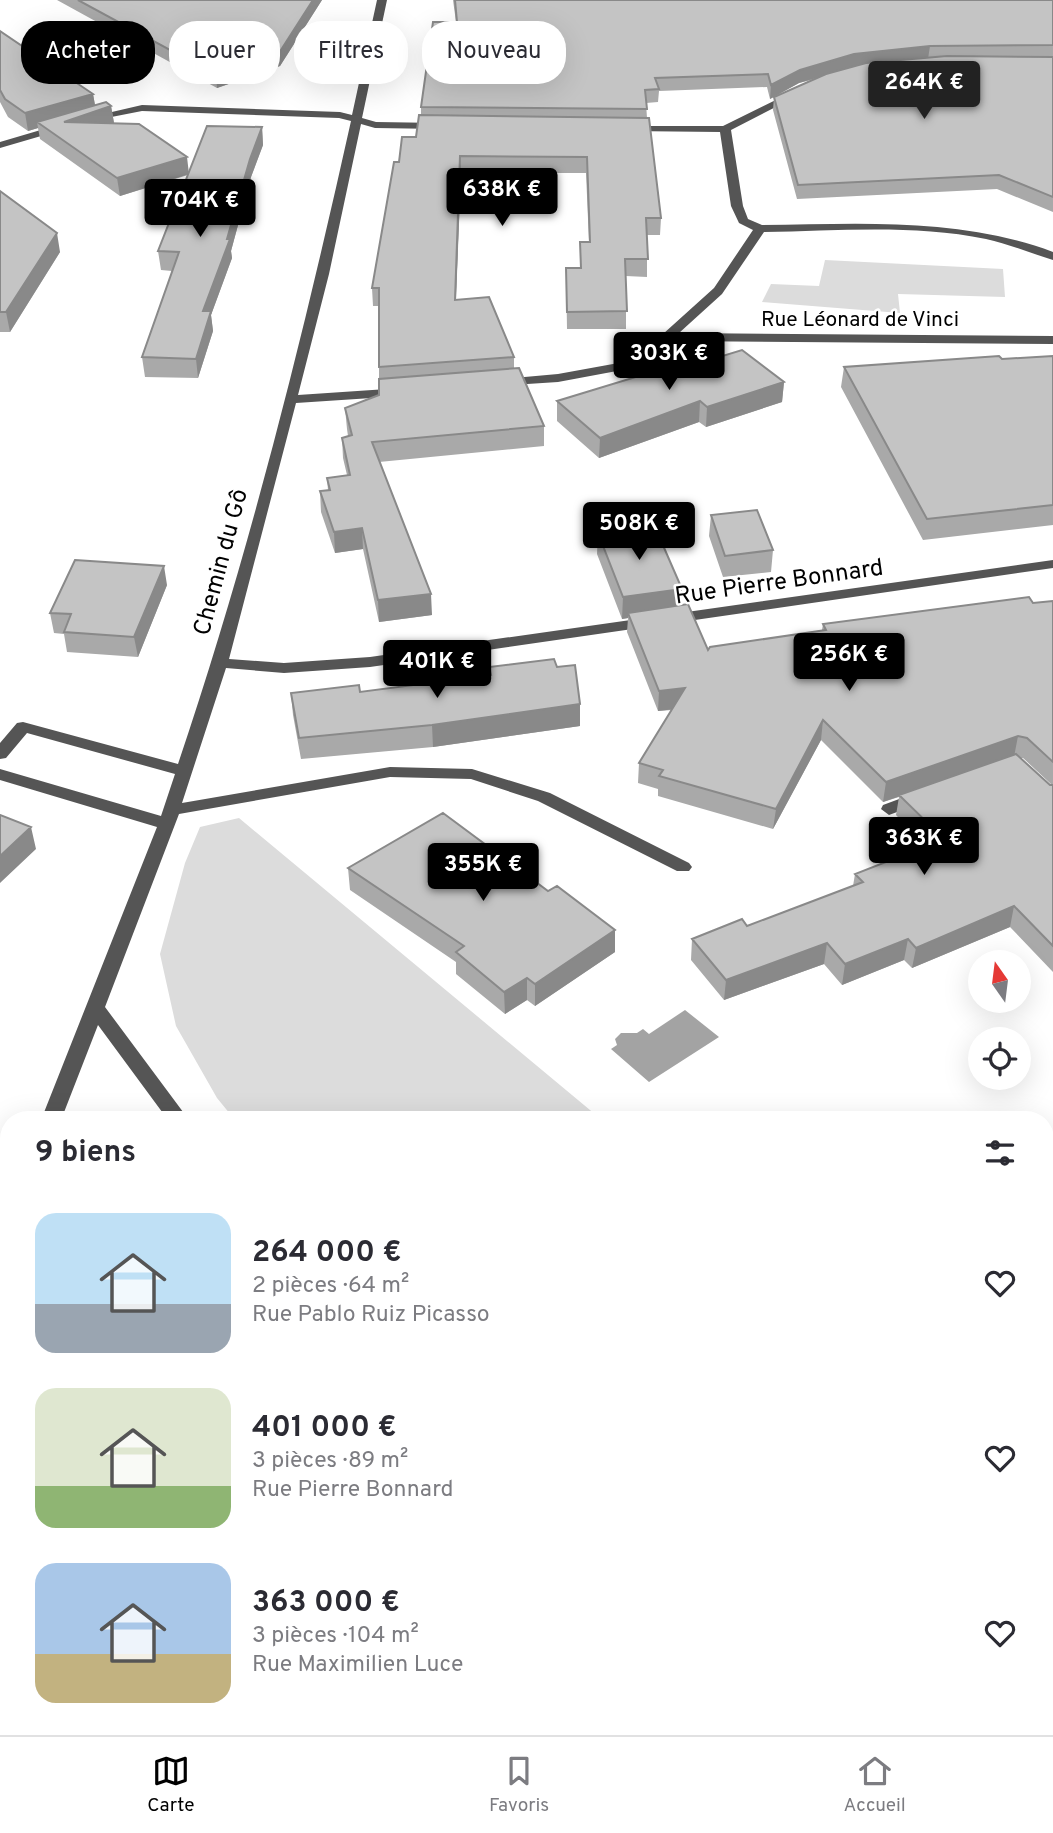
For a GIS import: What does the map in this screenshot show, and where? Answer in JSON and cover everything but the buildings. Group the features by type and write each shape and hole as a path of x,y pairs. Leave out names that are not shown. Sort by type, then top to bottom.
{"street":[{"name":"Chemin du Gô","path":"60,1111 96,1008 170,817 220,663 323,274 382,0"},
{"path":"619,128 725,129 763,108 809,88"},
{"path":"0,145 121,110 142,108 340,115 375,125 456,126"},
{"path":"725,129 737,206 743,221 760,229 974,232 1026,244 1053,256"},
{"path":"490,384 558,379 628,365 667,337 718,291 760,229"},
{"name":"Rue Léonard de Vinci","path":"667,337 1053,340"},
{"path":"290,399 422,390"},
{"name":"Rue Pierre Bonnard","path":"220,663 284,668 370,662 1053,564"},
{"path":"0,754 23,727 185,772"},
{"path":"0,774 170,817 390,772 472,774 544,797 683,867"},
{"path":"888,809 939,791"},
{"path":"96,1008 172,1111"}],"shaded area":[{"path":"825,260 1003,269 1005,297 898,294 900,313 762,302 771,284 819,286"},
{"path":"239,818 591,1111 228,1111 217,1098 176,1026 160,954 185,863 200,827"},
{"path":"685,1010 719,1037 649,1082 611,1049 617,1045 615,1039 621,1033 637,1033 643,1029 649,1034"}]}
